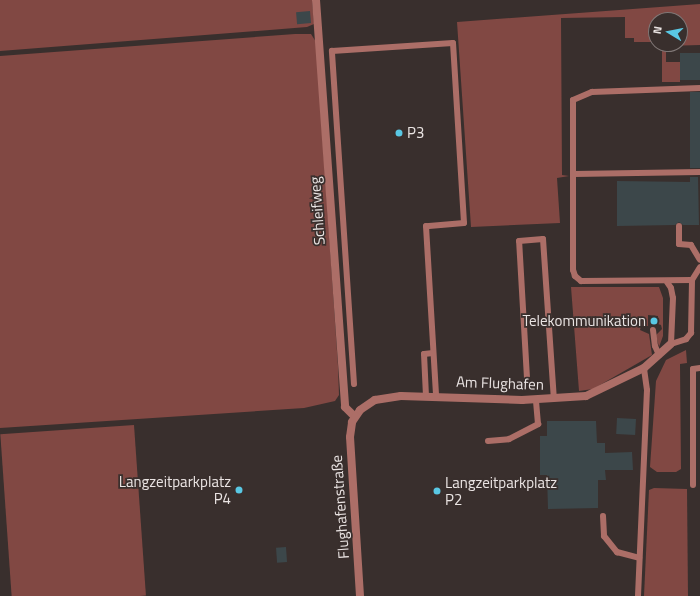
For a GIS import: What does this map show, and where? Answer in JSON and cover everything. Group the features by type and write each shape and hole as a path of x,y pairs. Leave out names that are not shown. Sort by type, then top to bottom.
{"street":[{"name":"Schleifweg","path":"316,0 345,407 354,416"},
{"name":"Am Flughafen","path":"354,416 366,405 383,397 436,396 536,400 592,395 644,368 672,344"},
{"name":"Flughafenstraße","path":"354,416 350,429 350,461 360,596"}],"lane":[{"path":"354,384 332,52 453,43 464,223 426,226 436,396"},
{"path":"700,88 592,92 573,100 573,270 577,279 581,281 667,282 692,280 700,267"},
{"path":"574,174 700,172"},
{"path":"679,226 679,244 691,245 700,260"},
{"path":"527,378 519,241 543,239 554,399"},
{"name":"Am Flughafen","path":"672,344 686,339 691,333 692,280"},
{"path":"667,282 672,288 673,298 672,344"},
{"path":"653,330 655,346 659,355"},
{"path":"426,396 424,354 433,353"},
{"path":"638,596 647,390 644,368"},
{"path":"694,485 693,369 700,368"},
{"path":"488,441 508,439 538,424 536,400"},
{"path":"603,516 604,536 617,552 639,558"}],"shaded area":[{"path":"0,0 312,0 314,24 307,27 0,51"},
{"path":"700,4 700,45 688,45 688,12 648,12 648,42 634,42 634,38 625,38 625,17 561,18 562,175 569,176 557,178 560,223 471,227 457,22"},
{"path":"311,34 316,42 338,366 339,395 335,401 304,408 0,428 0,56"},
{"path":"662,52 666,52 666,62 680,62 680,82 662,82"},
{"path":"571,287 659,287 663,298 663,336 659,347 656,335 662,329 661,325 658,324 658,316 648,315 648,326 641,326 640,330 649,334 652,355 593,389 579,391"},
{"path":"686,350 687,363 680,364 681,469 676,472 657,472 650,467 656,381 666,360"},
{"path":"134,425 146,596 12,596 0,434"},
{"path":"654,488 687,489 688,596 644,596 649,490"}],"building":[{"path":"310,11 311,23 297,24 296,12"},
{"path":"680,53 700,53 700,80 680,80"},
{"path":"690,92 700,92 700,168 690,168"},
{"path":"690,177 698,177 699,225 683,225 679,222 675,225 617,226 617,181 690,182"},
{"path":"617,418 636,419 635,435 616,434"},
{"path":"547,421 596,421 597,443 605,443 605,453 632,452 633,470 605,470 606,480 598,480 598,508 548,509 547,475 540,475 540,436 547,436"},
{"path":"286,547 287,562 277,563 276,548"}],"place":[{"name":"P3","path":"399,133"},
{"name":"Telekommunikation","path":"654,321"},
{"name":"Langzeitparkplatz P4","path":"239,490"},
{"name":"Langzeitparkplatz P2","path":"437,491"}]}
